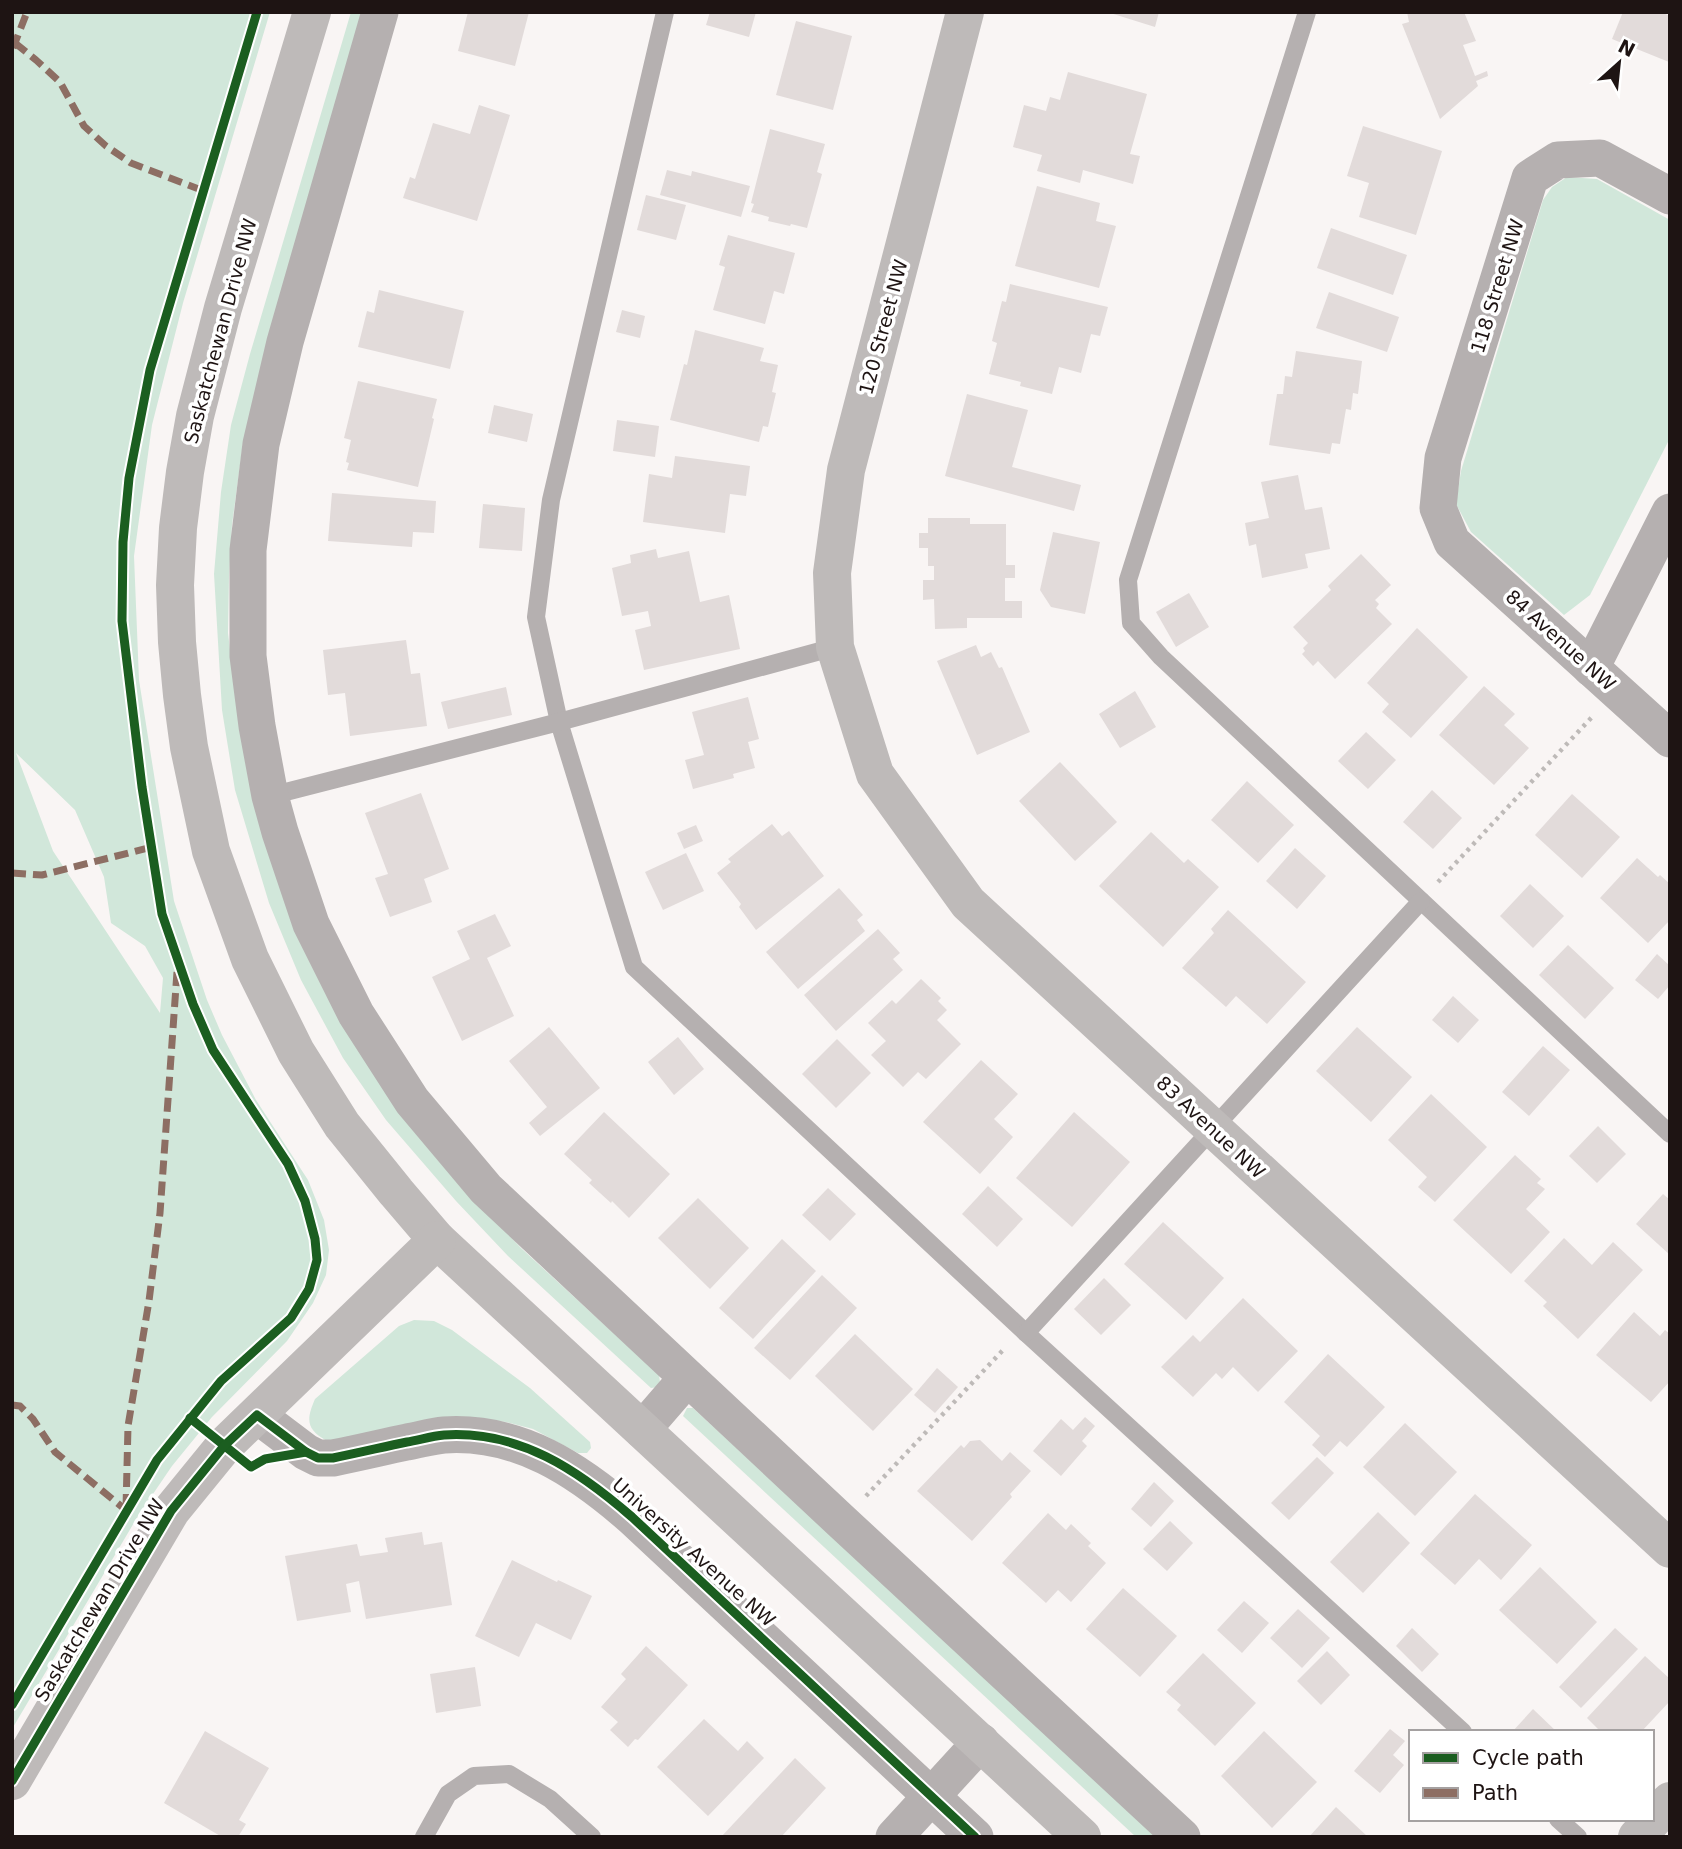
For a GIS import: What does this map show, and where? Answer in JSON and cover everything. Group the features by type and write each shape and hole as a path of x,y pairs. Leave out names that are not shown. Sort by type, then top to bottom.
{"street":[{"name":"Saskatchewan Drive NW","path":"12,1780 171,1511 224,1446 438,1240 342,1125 296,1052 250,959 211,851 189,747 180,682 176,573 178,528 195,416 223,309 312,12"},
{"path":"380,12 285,342 261,444 247,550 248,656 257,726 270,796 311,925 356,1014 412,1101 486,1189 1182,1837"},
{"name":"120 Street NW","path":"835,647 832,573 846,470 965,12"},
{"name":"118 Street NW","path":"1452,542 1438,508 1443,458 1530,178 1558,160 1600,158 1670,196"},
{"path":"1591,668 1670,512"},
{"name":"84 Avenue NW","path":"1452,542 1670,738"},
{"name":"83 Avenue NW","path":"835,647 875,774 968,903 1670,1549"},
{"path":"438,1240 1082,1837"},
{"path":"642,1430 687,1378"},
{"name":"University Avenue NW","path":"257,1415 318,1458 333,1458 442,1435 463,1435 510,1441 562,1463 605,1493 632,1517 975,1837"},
{"path":"894,1837 981,1742"},
{"path":"1654,1818 1670,1801"},
{"path":"1637,1837 1652,1821"}],"lane":[{"path":"665,12 551,500 536,617 559,722 634,967 1024,1331 1460,1730"},
{"path":"1307,12 1128,580 1131,623 1161,657 1670,1134"},
{"path":"270,796 559,722 835,647"},
{"path":"1024,1331 1421,901"},
{"path":"424,1837 448,1794 474,1776 509,1774 550,1798 592,1837"},
{"path":"1560,1821 1578,1837"}],"path":[{"path":"1421,901 1601,708"},
{"path":"842,1522 1024,1331"}],"green space":[{"path":"12,12 270,12 183,303 152,425 134,556 139,680 174,901 207,1000 222,1035 256,1100 308,1180 324,1220 329,1250 326,1275 313,1303 287,1341 212,1417 172,1466 138,1516 12,1729","holes":["16,753 75,810 104,877 111,923 145,946 163,978 160,1013 53,851"]},
{"path":"351,12 368,12 243,443 232,525 229,577 228,633 237,707 372,1071 437,1159 521,1248 659,1375 658,1387 651,1388 508,1256 386,1120 343,1058 301,980 269,903 235,790 222,710 214,574 221,492 231,425 250,354"},
{"path":"1567,177 1597,179 1670,220 1670,438 1590,595 1564,615 1471,532 1456,504 1461,471 1543,200 1552,187"},
{"path":"414,1320 434,1321 452,1330 530,1388 590,1442 591,1448 587,1453 578,1453 533,1429 474,1418 327,1441 315,1432 309,1418 315,1399 399,1326"},
{"path":"687,1408 693,1408 1158,1837 1136,1837 683,1416"}],"building":[{"path":"468,12 529,12 515,66 458,51"},
{"path":"710,12 756,12 749,37 706,25"},
{"path":"1107,12 1159,12 1155,27"},
{"path":"1407,12 1464,12 1476,41 1463,45 1475,76 1487,71 1488,76 1476,81 1478,86 1440,119 1402,24 1409,22"},
{"path":"1623,12 1661,12 1670,16 1669,62 1612,39"},
{"path":"796,21 852,36 833,110 776,95"},
{"path":"1068,72 1147,94 1130,154 1140,156 1133,184 1083,170 1080,183 1037,171 1042,155 1013,147 1024,105 1046,111 1050,97 1060,100"},
{"path":"479,105 510,115 477,221 403,198 410,177 415,179 433,123 470,134"},
{"path":"1363,126 1442,151 1416,235 1359,217 1369,183 1347,176"},
{"path":"770,129 825,144 817,172 822,174 807,228 768,221 769,217 751,212"},
{"path":"667,170 691,176 692,171 750,186 741,217 660,195"},
{"path":"1037,186 1100,203 1096,221 1116,226 1099,288 1015,266"},
{"path":"646,195 686,205 676,240 637,230"},
{"path":"1331,228 1407,255 1393,295 1317,268"},
{"path":"728,235 795,253 784,294 774,291 765,324 713,310 725,267 719,265"},
{"path":"1010,284 1108,307 1100,336 1091,334 1081,373 1059,367 1052,394 989,374 997,343 992,341 1002,301 1006,302"},
{"path":"379,290 464,311 450,369 358,347 367,311 374,313"},
{"path":"1329,292 1399,317 1387,352 1316,328"},
{"path":"622,310 645,316 640,338 616,332"},
{"path":"695,330 764,348 760,361 778,365 772,392 776,393 768,427 763,426 759,442 670,420"},
{"path":"1296,351 1362,361 1358,394 1353,393 1351,410 1346,409 1340,444 1332,443 1330,454 1269,445 1277,394 1283,394 1285,376 1292,377"},
{"path":"358,381 437,399 418,487 347,470 351,440 344,438"},
{"path":"967,394 1028,410 1012,467 1081,485 1074,511 945,476"},
{"path":"494,405 533,414 527,442 488,433"},
{"path":"617,420 659,426 655,457 613,451"},
{"path":"675,456 750,466 746,496 730,494 725,533 643,522 649,474 672,478"},
{"path":"1298,475 1305,510 1322,507 1330,549 1305,554 1308,568 1262,578 1256,544 1249,546 1245,523 1269,518 1261,482"},
{"path":"332,493 436,501 434,533 413,532 412,547 328,541"},
{"path":"483,504 525,508 522,551 479,548"},
{"path":"928,518 970,518 970,524 1006,524 1006,565 1015,565 1015,578 1005,578 1005,601 1022,601 1022,618 967,618 967,628 935,629 934,599 923,600 923,580 934,580 934,566 928,566 928,548 919,548 919,533 928,533"},
{"path":"1053,532 1100,542 1085,614 1051,607 1040,590"},
{"path":"656,549 658,558 689,551 700,602 729,595 740,649 644,670 635,630 651,626 648,611 622,616 612,568 631,563 630,555"},
{"path":"1361,554 1391,585 1375,600 1379,604 1376,608 1392,624 1335,679 1318,661 1313,666 1302,654 1308,643 1293,627 1331,590 1328,586"},
{"path":"1189,593 1209,627 1176,647 1156,612"},
{"path":"1417,628 1468,677 1411,738 1382,712 1389,704 1367,683"},
{"path":"406,640 411,674 420,673 427,726 350,736 345,693 328,695 323,650"},
{"path":"976,645 981,657 991,652 999,668 1002,667 1030,732 977,755 937,661"},
{"path":"1484,686 1515,714 1504,725 1529,748 1494,785 1439,735"},
{"path":"506,687 512,715 448,729 441,702"},
{"path":"1135,691 1156,727 1120,748 1099,714"},
{"path":"748,697 759,739 748,742 755,768 733,774 734,778 693,789 685,760 704,755 692,712"},
{"path":"1366,732 1396,760 1368,789 1338,761"},
{"path":"1060,762 1117,822 1075,861 1019,801"},
{"path":"1247,781 1294,825 1258,863 1211,820"},
{"path":"1432,790 1462,818 1433,849 1403,822"},
{"path":"421,793 449,869 424,879 432,902 390,917 375,878 388,874 365,813"},
{"path":"1572,794 1620,837 1582,878 1535,835"},
{"path":"772,824 782,836 789,831 824,876 756,930 739,907 741,904 717,873 731,862 728,859"},
{"path":"696,825 703,841 684,849 677,833"},
{"path":"1151,832 1184,863 1188,859 1219,887 1163,947 1099,886"},
{"path":"1295,848 1326,876 1297,909 1266,881"},
{"path":"686,853 704,891 663,910 645,872"},
{"path":"1637,858 1670,884 1670,920 1648,943 1600,898"},
{"path":"1530,884 1564,916 1533,948 1500,916"},
{"path":"839,888 863,915 857,920 865,931 798,989 766,952"},
{"path":"1228,910 1306,982 1267,1024 1236,996 1226,1007 1182,968 1214,933 1211,929"},
{"path":"495,914 511,946 487,958 514,1016 462,1041 432,977 470,959 457,931"},
{"path":"878,929 900,953 893,959 903,970 836,1031 804,995"},
{"path":"1568,945 1614,988 1585,1019 1539,975"},
{"path":"1657,954 1670,966 1670,985 1658,999 1635,980"},
{"path":"921,979 941,998 938,1001 947,1010 937,1020 961,1044 926,1079 918,1072 903,1087 871,1055 886,1041 868,1023 892,1000 896,1004"},
{"path":"1453,996 1479,1020 1458,1043 1432,1020"},
{"path":"549,1027 600,1088 540,1136 529,1123 547,1107 509,1061"},
{"path":"1357,1027 1412,1077 1371,1122 1316,1071"},
{"path":"678,1037 704,1069 674,1095 648,1062"},
{"path":"837,1039 871,1073 836,1108 802,1074"},
{"path":"1543,1046 1570,1070 1529,1116 1502,1092"},
{"path":"981,1060 1018,1094 994,1119 1013,1137 980,1174 923,1122"},
{"path":"1431,1094 1487,1147 1435,1202 1418,1187 1427,1177 1388,1140"},
{"path":"604,1112 670,1174 629,1218 589,1183 592,1180 564,1154"},
{"path":"1074,1112 1130,1162 1072,1227 1016,1178"},
{"path":"1598,1126 1626,1154 1597,1183 1569,1156"},
{"path":"1515,1155 1541,1179 1537,1183 1545,1189 1526,1209 1550,1232 1511,1274 1453,1220"},
{"path":"988,1186 1023,1219 997,1247 962,1214"},
{"path":"828,1188 856,1214 830,1241 802,1215"},
{"path":"1663,1194 1670,1200 1670,1255 1636,1224"},
{"path":"698,1198 749,1248 710,1289 658,1238"},
{"path":"1163,1222 1224,1278 1186,1320 1124,1264"},
{"path":"1564,1238 1592,1265 1613,1242 1643,1270 1578,1339 1543,1306 1547,1302 1524,1281"},
{"path":"782,1239 816,1271 753,1339 719,1308"},
{"path":"822,1275 857,1308 790,1380 754,1348"},
{"path":"1104,1278 1131,1305 1101,1335 1074,1309"},
{"path":"1243,1298 1298,1351 1258,1392 1233,1367 1222,1379 1216,1373 1193,1397 1161,1367 1193,1335 1200,1342"},
{"path":"1634,1312 1660,1336 1665,1330 1670,1334 1670,1381 1651,1402 1596,1355"},
{"path":"855,1334 913,1389 873,1431 815,1376"},
{"path":"1328,1354 1385,1407 1347,1447 1340,1441 1325,1457 1312,1445 1320,1436 1284,1402"},
{"path":"937,1368 958,1387 935,1413 914,1395"},
{"path":"1085,1417 1095,1426 1082,1441 1087,1446 1061,1476 1033,1451 1061,1419 1073,1430"},
{"path":"1405,1423 1457,1472 1415,1516 1363,1467"},
{"path":"980,1440 1002,1461 1010,1452 1031,1471 1010,1494 1012,1497 972,1541 917,1491 961,1445 964,1448 970,1441"},
{"path":"1317,1457 1334,1473 1289,1520 1271,1503"},
{"path":"1154,1482 1174,1501 1151,1527 1131,1509"},
{"path":"1475,1494 1532,1545 1501,1580 1479,1559 1455,1585 1420,1554"},
{"path":"1378,1512 1410,1543 1363,1593 1330,1562"},
{"path":"1048,1513 1066,1530 1071,1524 1091,1543 1088,1546 1106,1563 1071,1602 1058,1590 1046,1603 1002,1563"},
{"path":"1170,1521 1193,1543 1167,1571 1143,1549"},
{"path":"422,1532 424,1545 442,1542 452,1605 366,1619 359,1581 346,1584 351,1612 297,1621 285,1556 357,1544 360,1556 388,1552 385,1538"},
{"path":"512,1560 592,1596 571,1640 536,1623 519,1657 475,1636"},
{"path":"1540,1567 1597,1622 1557,1664 1499,1610"},
{"path":"1123,1588 1177,1636 1140,1677 1086,1629"},
{"path":"1244,1601 1269,1623 1242,1653 1217,1630"},
{"path":"1298,1609 1330,1638 1302,1668 1270,1638"},
{"path":"1412,1628 1439,1654 1422,1672 1396,1646"},
{"path":"1615,1628 1638,1649 1581,1708 1559,1687"},
{"path":"646,1646 688,1685 638,1740 635,1739 628,1747 610,1730 618,1722 601,1707 626,1679 621,1674"},
{"path":"1327,1651 1350,1675 1321,1705 1297,1681"},
{"path":"1203,1653 1256,1703 1215,1746 1177,1710 1181,1705 1166,1692"},
{"path":"1645,1656 1670,1679 1670,1701 1643,1730 1599,1730 1587,1718"},
{"path":"475,1667 481,1706 436,1713 430,1674"},
{"path":"1533,1709 1555,1730 1514,1730"},
{"path":"704,1719 738,1751 747,1741 764,1758 708,1816 657,1767"},
{"path":"1390,1729 1405,1741 1393,1755 1404,1765 1380,1793 1354,1771"},
{"path":"205,1731 269,1768 239,1820 246,1824 238,1837 222,1837 164,1803"},
{"path":"1264,1731 1317,1782 1272,1828 1221,1776"},
{"path":"795,1758 826,1788 781,1837 721,1837"},
{"path":"1336,1807 1368,1837 1309,1837"}],"marked path":[{"path":"13,48 27,12"},
{"path":"15,43 60,82 84,126 106,146 131,163 204,191"},
{"path":"12,873 42,875 152,847"},
{"path":"126,1508 128,1426 149,1301 160,1213 177,972"},
{"path":"12,1405 20,1406 33,1419 55,1452 127,1511"}],"cycle path":[{"path":"12,1705 157,1460 221,1381 291,1318 309,1289 317,1260 315,1239 305,1201 288,1164 213,1050 193,1004 162,914 142,787 122,621 123,542 129,478 150,370 257,12"},
{"path":"12,1781 171,1511 224,1446 257,1415 318,1458 333,1458 439,1436 471,1435 522,1446 569,1469 632,1517 975,1837"},
{"path":"190,1418 251,1467 265,1459 306,1452"}]}
